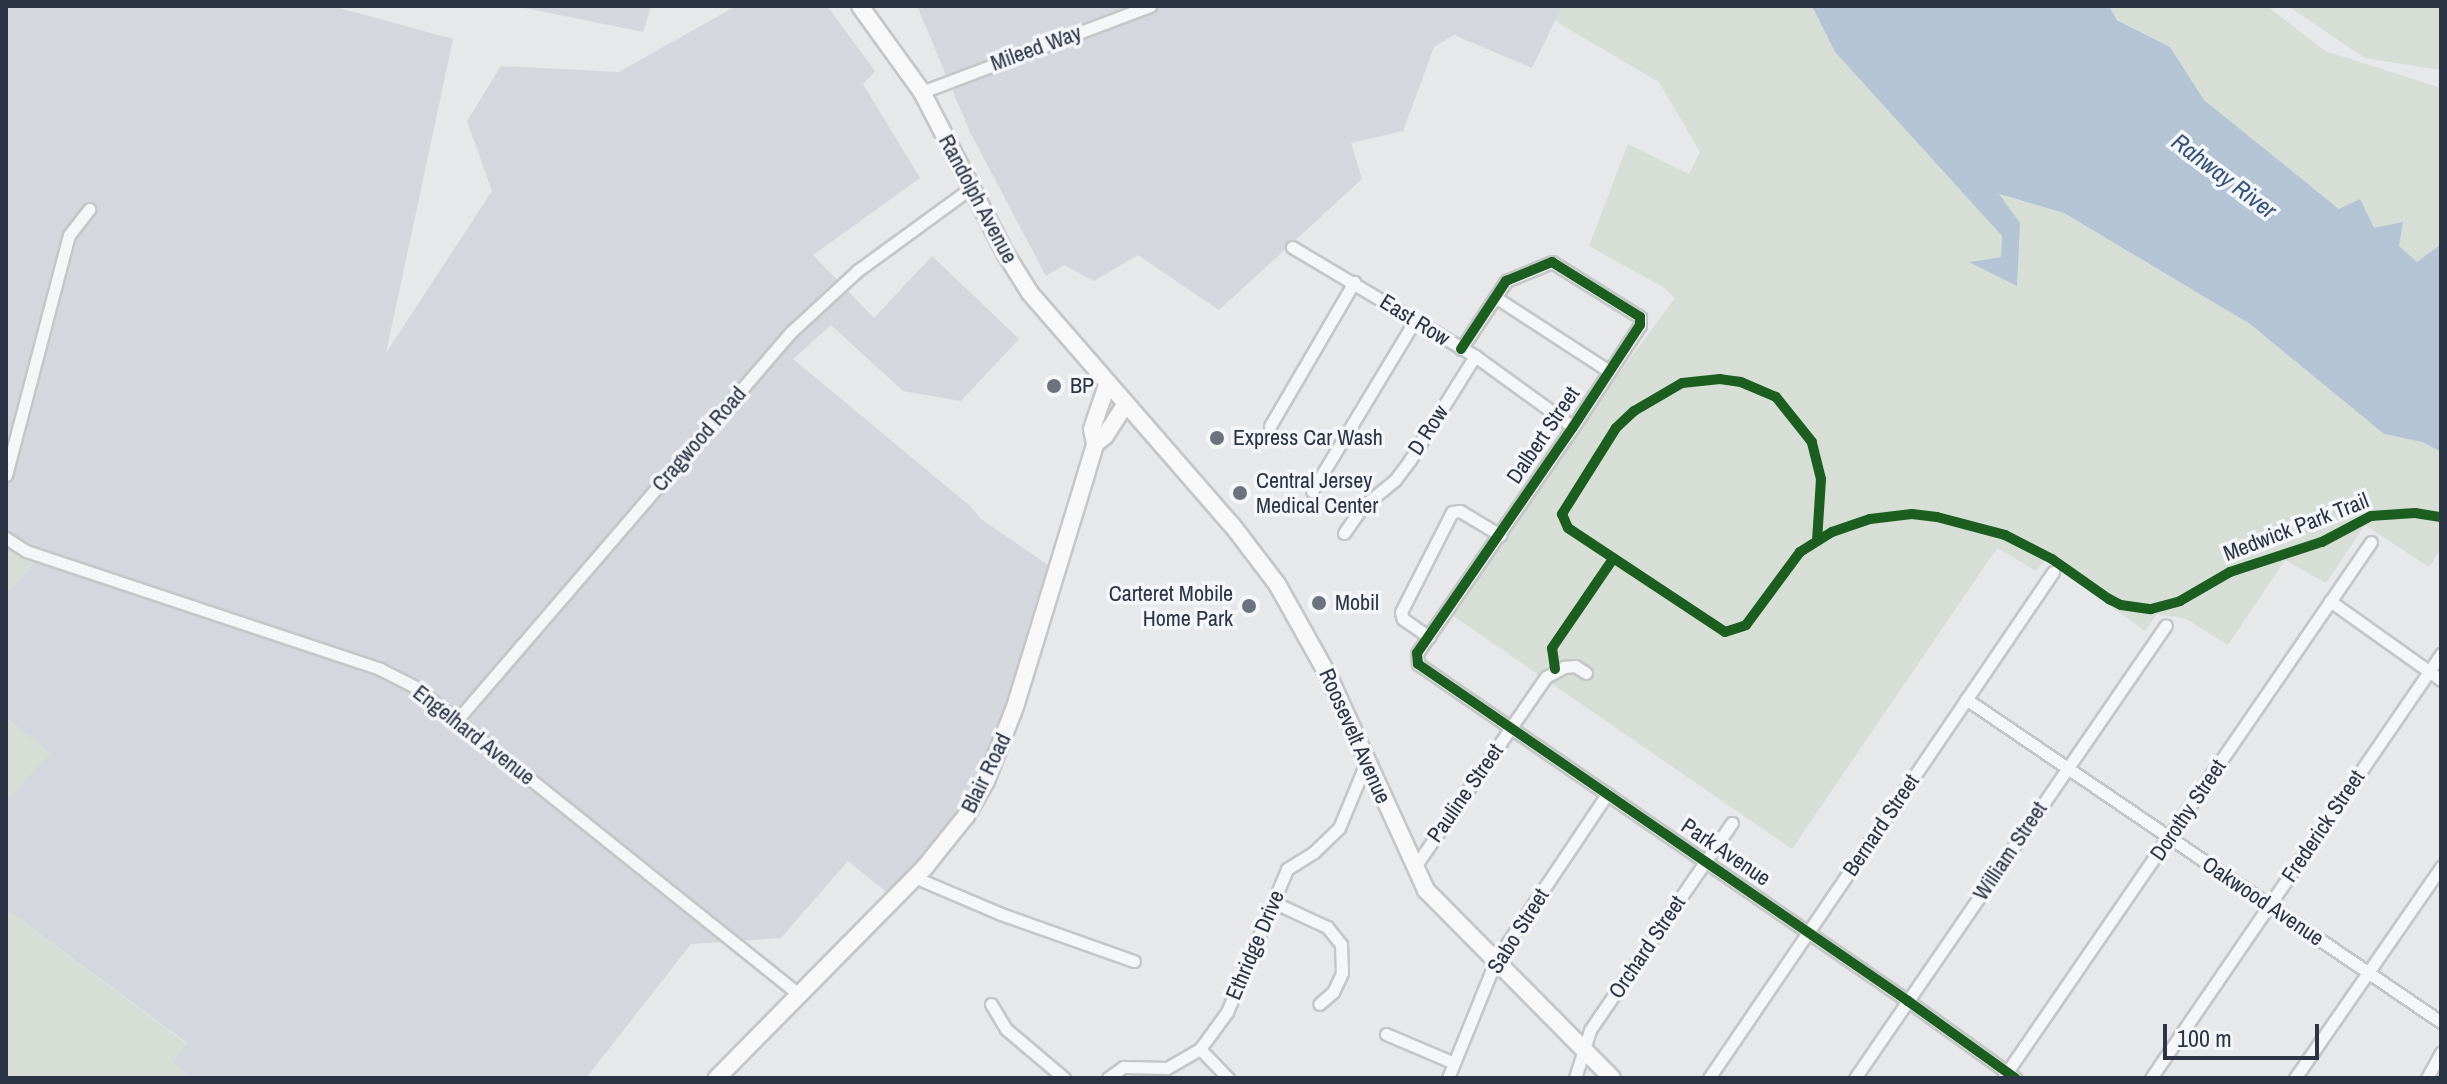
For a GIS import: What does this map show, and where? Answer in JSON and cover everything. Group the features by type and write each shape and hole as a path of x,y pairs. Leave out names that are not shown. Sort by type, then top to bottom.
{"main road":[{"name":"Randolph Avenue","path":"860,6 922,92 1030,293 1107,385"},
{"name":"Roosevelt Avenue","path":"1107,385 1232,525 1277,584 1311,640 1414,868 1432,897 1612,1078"},
{"name":"Blair Road","path":"717,1078 914,877 966,816 1003,745 1095,444 1092,429 1107,385"},
{"path":"1095,444 1105,436 1125,405"}],"street":[{"name":"Mileed Way","path":"922,92 1150,6"},
{"name":"Cragwood Road","path":"457,720 791,332 857,271 971,188"},
{"path":"6,475 69,235 89,209"},
{"name":"East Row","path":"1292,247 1475,356 1573,427"},
{"name":"Dalbert Street","path":"1416,659 1640,325 1640,317 1552,262 1506,281 1495,297"},
{"path":"1270,426 1354,282"},
{"path":"1461,349 1495,297 1609,371"},
{"path":"1312,491 1415,320"},
{"name":"D Row","path":"1344,533 1362,507 1395,480 1410,460 1475,356"},
{"path":"1429,637 1403,619 1401,612 1452,512 1460,511 1500,535"},
{"name":"Engelhard Avenue","path":"6,538 26,551 380,669 414,686 800,995"},
{"name":"Dorothy Street","path":"2008,1076 2371,542"},
{"name":"Bernard Street","path":"1709,1078 2053,572"},
{"path":"2330,601 2441,680"},
{"name":"William Street","path":"1855,1078 2166,625"},
{"name":"Frederick Street","path":"2151,1078 2441,654"},
{"name":"Park Avenue","path":"1416,659 1421,667 1908,1001 2008,1076"},
{"name":"Pauline Street","path":"1414,868 1510,728 1555,669 1575,666 1586,673"},
{"name":"Oakwood Avenue","path":"1966,699 2441,1022"},
{"name":"Ethridge Drive","path":"1108,1078 1123,1067 1167,1068 1200,1049 1227,1012 1287,869 1314,852 1339,828 1363,770 1370,766"},
{"name":"Sabo Street","path":"1448,1078 1496,960 1607,794"},
{"name":"Orchard Street","path":"1575,1078 1590,1030 1732,823"},
{"path":"2295,1078 2441,867"},
{"path":"914,877 1001,914 1134,961"},
{"path":"1273,902 1327,927 1341,944 1342,973 1333,992 1319,1004"},
{"path":"991,1004 1006,1029 1064,1078"},
{"path":"1386,1034 1454,1063"},
{"path":"1200,1049 1228,1078"},
{"path":"2427,1078 2441,1053"}],"shaded area":[{"path":"6,6 332,6 453,39 386,353 492,191 467,121 501,66 619,72 736,6 827,6 875,71 863,84 920,178 813,255 874,318 932,256 1019,339 961,401 903,391 831,325 793,359 969,505 981,519 1058,572 978,800 894,898 848,861 781,938 691,944 586,1078 190,1078 172,1063 187,1043 6,909 6,800 50,754 6,718 6,594 36,560 6,551"},
{"path":"515,6 651,6 643,32"},
{"path":"917,6 1562,6 1532,68 1454,35 1434,47 1403,131 1351,143 1362,179 1219,310 1138,255 1094,281 1064,265 1046,276 970,132"},
{"path":"1562,6 1812,6 1835,52 2002,236 2001,257 1971,261 2016,286 1997,194 2064,213 2250,324 2384,434 2422,442 2441,452 2441,549 2429,567 2365,525 2326,583 2285,560 2228,645 2186,619 2157,614 2145,631 2046,559 2036,571 1997,548 1792,849 1449,613 1500,535 1675,298 1663,287 1589,246 1628,144 1689,174 1700,152 1659,82 1555,21"},
{"path":"2109,6 2267,6 2325,51 2441,88 2441,244 2417,262 2374,228 2339,209 2204,100 2170,47 2117,19"},
{"path":"2288,6 2441,6 2441,70 2365,58"},
{"path":"6,551 36,559 6,594"},
{"path":"6,718 51,754 6,800"},
{"path":"6,909 187,1044 172,1063 190,1078 6,1078"}],"water":[{"name":"Rahway River","path":"1812,6 2109,6 2117,20 2170,47 2204,100 2339,209 2360,199 2374,228 2403,222 2399,246 2417,262 2441,244 2441,452 2422,442 2384,434 2250,324 2064,213 1999,194 2020,223 2017,286 1969,262 2001,257 2002,236 1835,52"}],"cycle path":[{"path":"1461,349 1506,281 1552,262 1640,317 1640,325 1573,427 1417,653 1418,664 2015,1078"},
{"name":"Medwick Park Trail","path":"1817,541 1821,479 1812,442 1776,397 1741,382 1720,379 1682,383 1634,411 1616,428 1562,514 1568,528 1725,632 1746,625 1800,552 1832,532 1870,519 1912,514 1937,517 2005,535 2052,559 2109,599 2121,605 2151,609 2180,601 2230,572 2322,542 2371,516 2415,513 2441,517"},
{"path":"1555,669 1552,648 1613,559"}],"place":[{"name":"BP","path":"1054,386"},
{"name":"Express Car Wash","path":"1217,438"},
{"name":"Central Jersey Medical Center","path":"1240,493"},
{"name":"Mobil","path":"1319,603"},
{"name":"Carteret Mobile Home Park","path":"1249,606"}]}
